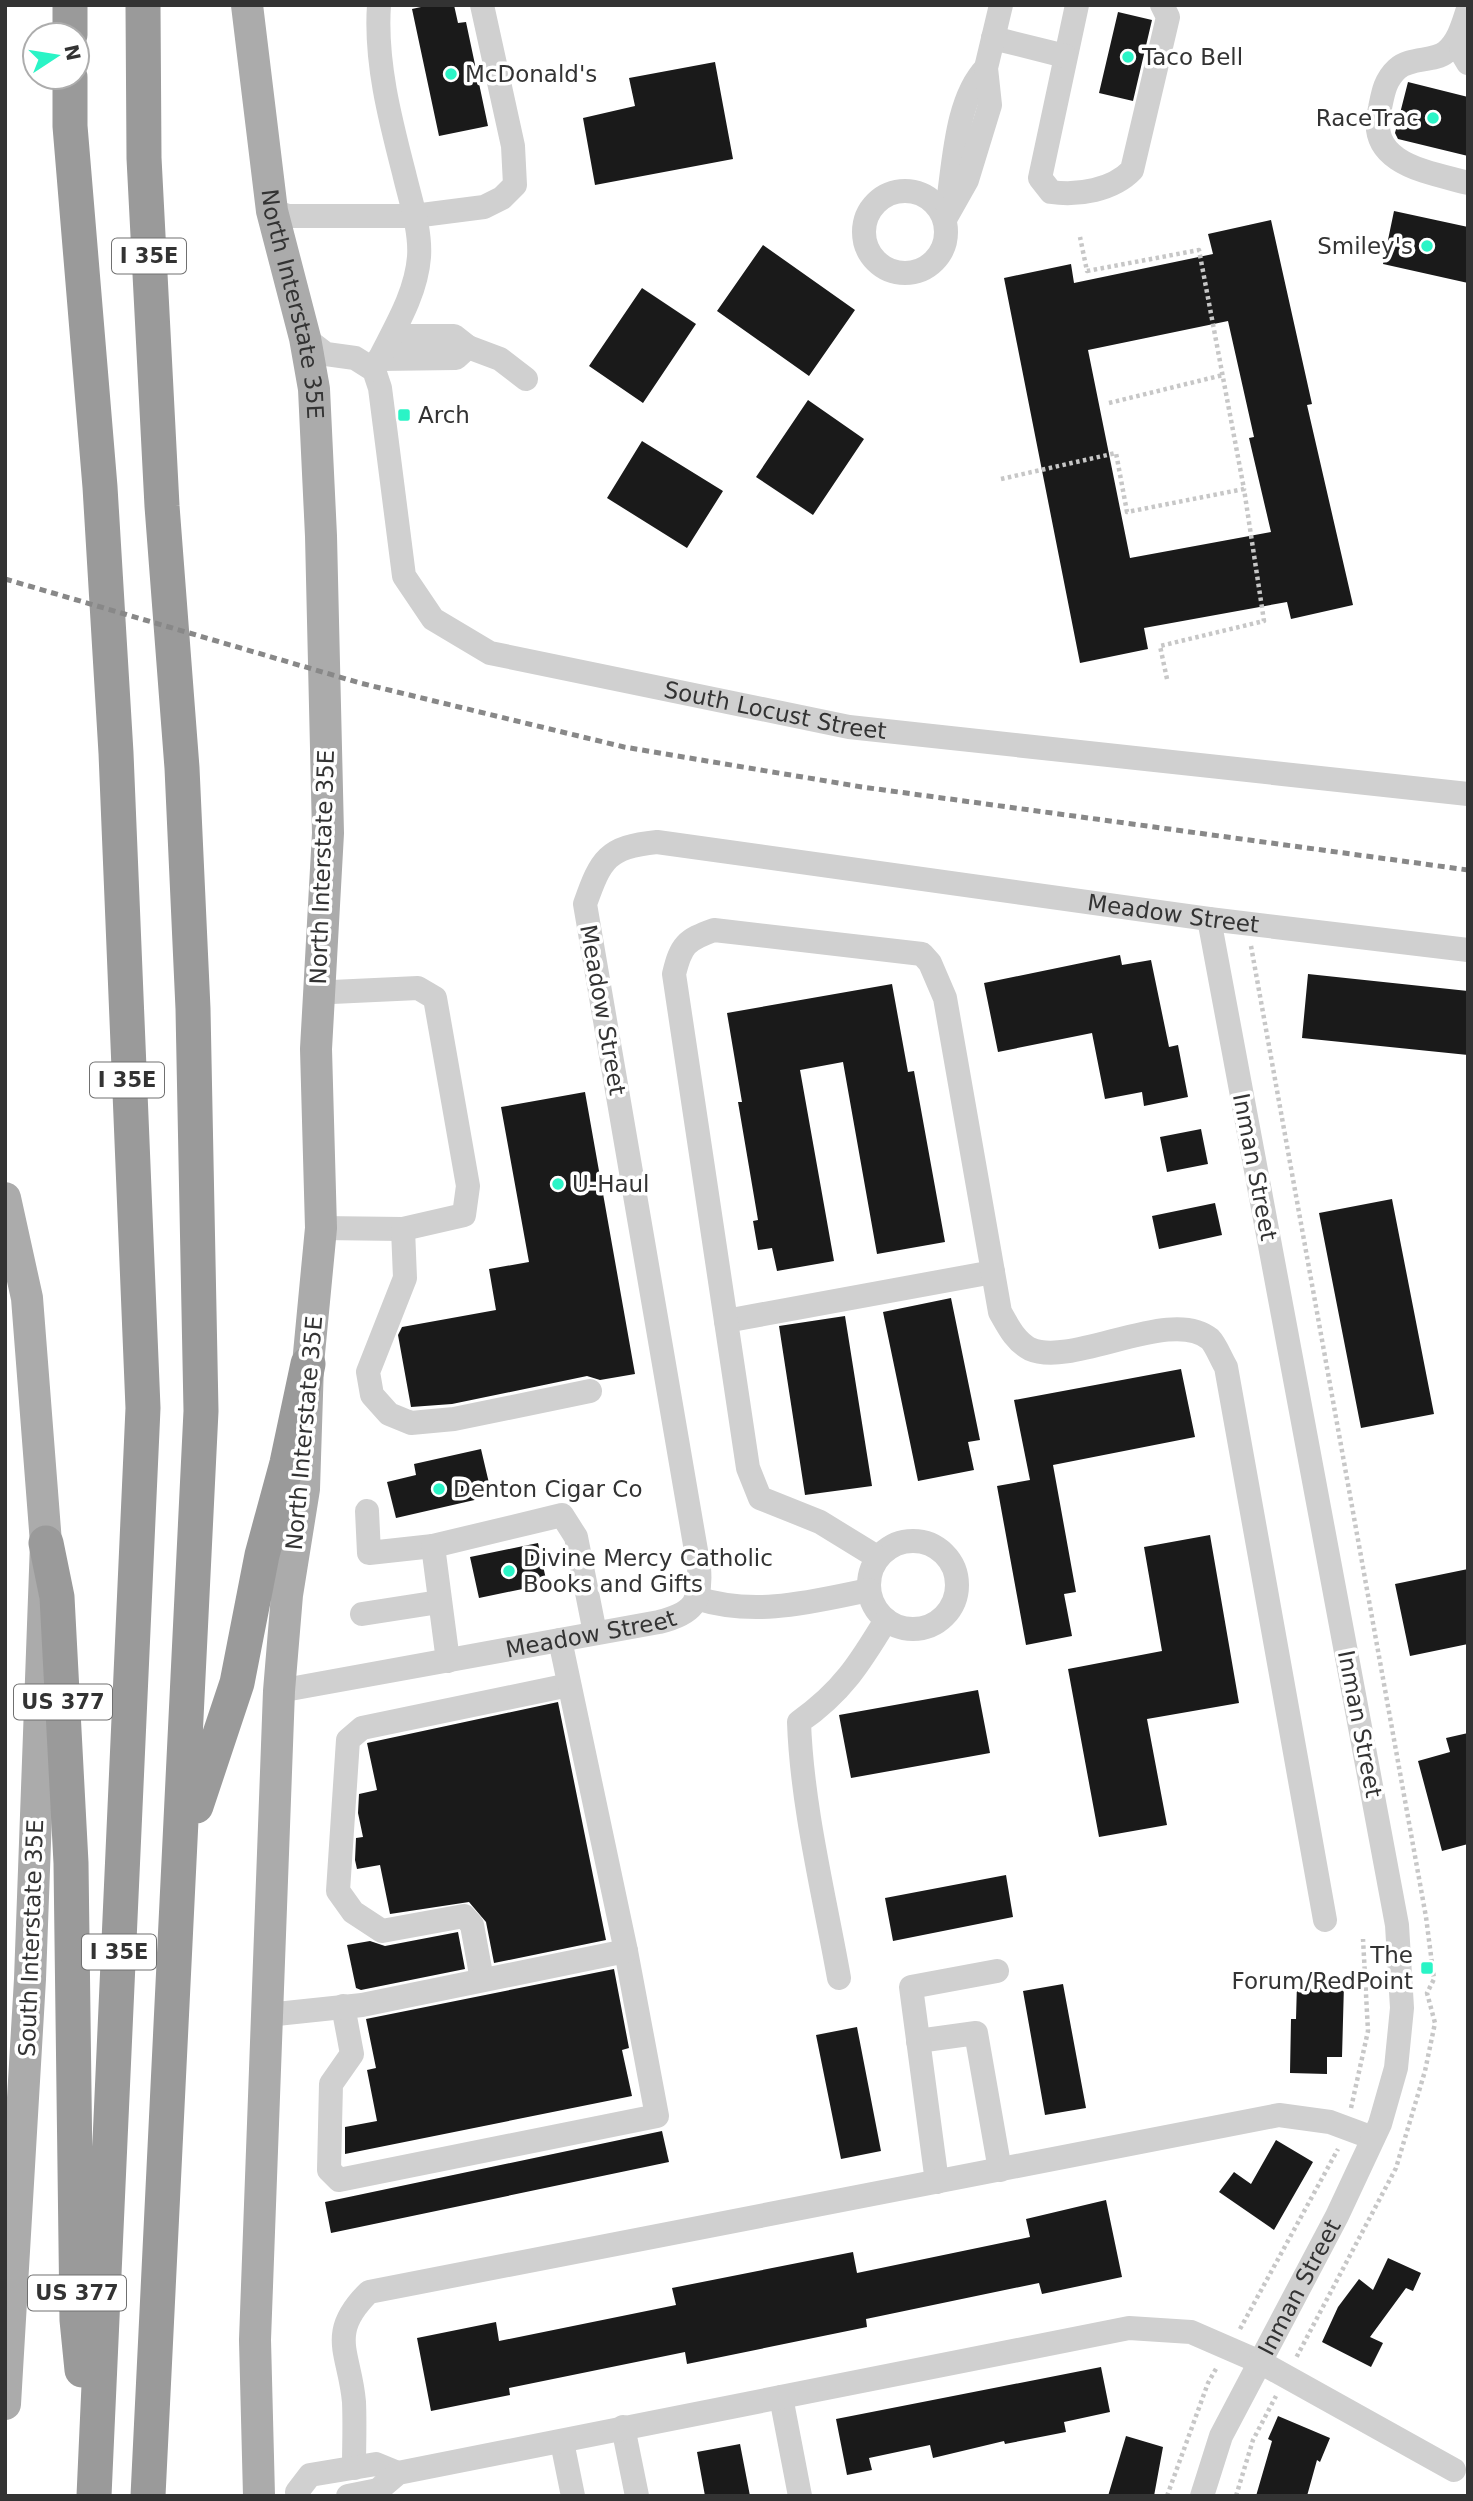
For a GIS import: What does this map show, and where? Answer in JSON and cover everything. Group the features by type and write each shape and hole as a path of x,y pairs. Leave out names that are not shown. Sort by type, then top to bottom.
{"highway":[{"name":"I 35E","path":"143,5 144,159 162,506 182,768 193,1009 201,1411 182,1846 148,2496"},
{"name":"I 35E","path":"70,91 70,127 100,487 116,753 143,1408 93,2496"},
{"path":"182,1846 237,1683 262,1555 287,1463 309,1364"},
{"name":"US 377","path":"45,1528 57,1597 63,1692 71,1863 77,2320 93,2496"}],"main road":[{"name":"North Interstate 35E","path":"247,5 272,211 305,338 314,389 321,536 328,833 316,1049 321,1228 309,1364 304,1489 287,1595 279,1691"},
{"path":"8,1215 27,1298 45,1528"},
{"name":"South Interstate 35E","path":"5,2404 14,2101 45,1528"},
{"path":"259,2496 255,2340 279,1691"}],"street":[{"path":"377,364 407,303 419,256 414,216 389,115 377,30 379,5"},
{"path":"272,211 288,216 414,216 484,207 502,198 515,185 513,146 482,5"},
{"path":"945,219 967,180 990,105 986,68 1001,5"},
{"path":"1077,5 1040,178 1051,192 1065,194 1114,184 1132,170 1168,17 1163,5"},
{"path":"1468,9 1460,34 1445,53 1398,67 1386,82 1377,117 1382,146 1400,163 1468,183"},
{"path":"1460,34 1462,53 1468,62"},
{"path":"993,38 1065,56"},
{"path":"391,336 454,336 468,347 500,359 526,379"},
{"path":"305,338 326,354 377,364 456,358 468,347"},
{"name":"South Locust Street","path":"377,364 404,576 433,619 490,653 849,727 1468,794"},
{"name":"Meadow Street","path":"279,1691 680,1617 692,1608 700,1583 699,1568 585,904 598,868 625,845 657,842 1209,919 1468,950"},
{"name":"Inman Street","path":"1202,2496 1221,2436 1337,2216 1373,2138 1397,2056 1402,2008 1397,1924 1209,919"},
{"path":"877,1558 820,1521 760,1498 748,1468 674,974 680,951 693,937 715,930 922,954 930,962 945,998 1000,1312 1014,1337 1032,1349 1056,1351 1170,1329 1210,1339 1226,1367 1325,1920"},
{"path":"318,988 332,992 418,988 435,998 468,1186 464,1215 403,1229 321,1228"},
{"path":"403,1229 405,1279 368,1372 372,1395 389,1414 411,1423 454,1419 590,1391"},
{"path":"726,1321 993,1272"},
{"path":"367,1511 369,1553 433,1546 562,1515 576,1537 595,1633"},
{"path":"907,1540 924,1541 940,1549 951,1562 957,1578 952,1604 935,1623 919,1629 902,1628 886,1620 874,1607 869,1590 870,1573 877,1558 891,1546 907,1540"},
{"path":"433,1546 448,1661"},
{"path":"696,1598 733,1606 781,1608 869,1590"},
{"path":"362,1614 439,1602"},
{"path":"839,1978 806,1785 799,1722 828,1702 852,1676 886,1620"},
{"path":"343,2006 352,2054 331,2084 329,2169 339,2180 657,2116 626,1951 559,1640"},
{"path":"482,1980 472,1926 464,1916 382,1931 353,1912 338,1891 348,1740 362,1728 569,1685"},
{"path":"267,2015 343,2006 626,1951"},
{"path":"937,2182 911,1987 997,1971"},
{"path":"918,2041 976,2034 1000,2170"},
{"path":"354,2468 354,2400 342,2342 351,2310 369,2292 1279,2115 1330,2122 1373,2138"},
{"path":"356,2495 378,2490 398,2473 1129,2328 1191,2332 1228,2348 1260,2362 1454,2470"},
{"path":"781,2397 800,2496"},
{"path":"623,2427 637,2496"},
{"path":"562,2442 573,2496"},
{"path":"265,2496 300,2494 310,2475 376,2463 398,2473"}],"path":[{"path":"1080,237 1087,271 1199,250 1244,489 1264,621 1160,646 1167,680"},
{"path":"1109,402 1223,375"},
{"path":"1001,479 1116,453 1127,512 1244,489"},
{"path":"1167,2496 1208,2384 1334,2161 1345,2128 1368,2031 1363,1939"}],"building":[{"name":"McDonald's","path":"430,5 454,5 458,23 466,22 488,126 439,136 412,9"},
{"name":"Taco Bell","path":"1118,12 1152,20 1133,101 1099,93"},
{"path":"715,62 733,159 595,185 583,118 635,106 629,78"},
{"name":"RaceTrac","path":"1408,82 1468,97 1468,156 1398,139 1395,133"},
{"name":"Smiley's","path":"1394,211 1468,227 1468,283 1383,264"},
{"path":"1271,220 1312,404 1307,405 1353,605 1291,619 1287,602 1144,628 1148,649 1080,663 1004,278 1071,264 1074,283 1213,254 1208,234","holes":["1228,321 1254,437 1249,438 1271,532 1130,558 1088,350"]},
{"path":"763,245 855,310 809,376 717,311"},
{"path":"642,288 696,324 643,403 589,366"},
{"path":"808,400 864,439 813,515 756,477"},
{"path":"642,441 723,491 687,548 607,498"},
{"path":"1120,955 1122,965 1151,960 1169,1047 1178,1045 1188,1097 1144,1106 1142,1092 1105,1099 1092,1033 998,1052 984,983"},
{"path":"1308,974 1468,991 1468,1055 1302,1038"},
{"path":"892,984 908,1072 914,1071 945,1242 877,1254 843,1062 800,1070 834,1261 777,1271 772,1248 758,1250 753,1221 758,1220 738,1102 742,1102 727,1013"},
{"name":"U-Haul","path":"585,1092 635,1374 600,1380 587,1376 452,1404 411,1407 398,1335 402,1327 496,1310 489,1269 529,1262 501,1107"},
{"path":"1201,1129 1208,1164 1167,1172 1160,1137"},
{"path":"1392,1199 1434,1414 1361,1428 1319,1213"},
{"path":"1215,1203 1222,1235 1159,1249 1152,1216"},
{"path":"951,1298 980,1440 968,1442 974,1470 918,1481 883,1312"},
{"path":"845,1316 872,1486 805,1495 779,1326"},
{"path":"1181,1369 1195,1437 1053,1465 1076,1592 1064,1594 1072,1636 1026,1645 997,1486 1030,1480 1014,1400"},
{"name":"Denton Cigar Co","path":"481,1449 492,1496 396,1518 387,1482 416,1475 414,1464"},
{"path":"1210,1535 1239,1703 1147,1719 1167,1825 1099,1837 1068,1669 1162,1651 1144,1547"},
{"name":"Divine Mercy Catholic Books and Gifts","path":"538,1543 547,1584 479,1598 470,1557"},
{"path":"1468,1569 1468,1644 1410,1656 1395,1584"},
{"path":"978,1690 990,1753 851,1778 839,1715"},
{"path":"558,1702 606,1940 494,1963 486,1922 469,1902 390,1914 380,1865 357,1869 355,1860 356,1838 363,1837 358,1813 359,1794 377,1790 367,1743"},
{"path":"1468,1733 1468,1844 1442,1851 1418,1761 1450,1752 1446,1738"},
{"path":"1006,1875 1013,1917 893,1941 885,1898"},
{"path":"458,1932 465,1969 361,1990 356,1988 347,1945 370,1941 385,1946"},
{"path":"614,1969 629,2048 622,2050 632,2096 345,2154 345,2127 377,2121 367,2070 376,2068 366,2019"},
{"path":"1297,1983 1344,1984 1342,2057 1327,2057 1327,2074 1290,2073 1291,2019 1296,2019"},
{"path":"1063,1984 1086,2108 1045,2115 1023,1991"},
{"path":"857,2027 881,2151 841,2159 816,2035"},
{"path":"662,2131 669,2162 331,2233 325,2202"},
{"path":"1276,2140 1313,2162 1274,2230 1219,2192 1234,2172 1251,2184"},
{"path":"1106,2200 1122,2277 1042,2294 1039,2283 866,2319 867,2327 687,2364 685,2352 509,2388 510,2395 431,2411 417,2338 496,2322 499,2341 676,2305 672,2288 853,2252 857,2273 1030,2237 1026,2219"},
{"path":"1388,2258 1421,2273 1413,2291 1406,2288 1370,2337 1383,2343 1371,2367 1322,2342 1338,2307 1359,2279 1373,2290"},
{"path":"1101,2367 1110,2412 1064,2422 1066,2432 1005,2444 1004,2441 933,2458 930,2445 869,2458 872,2470 847,2475 836,2419"},
{"path":"1278,2416 1330,2438 1320,2462 1317,2460 1307,2496 1256,2496 1272,2441 1268,2439"},
{"path":"1126,2436 1163,2447 1154,2496 1108,2496"},
{"path":"740,2444 750,2496 705,2496 697,2452"}],"railway":[{"path":"5,579 360,683 624,747 862,787 1468,870"}],"place":[{"name":"Taco Bell","path":"1128,57"},
{"name":"McDonald's","path":"451,74"},
{"name":"RaceTrac","path":"1433,118"},
{"name":"Smiley's","path":"1427,246"},
{"name":"Arch","path":"404,415"},
{"name":"U-Haul","path":"558,1184"},
{"name":"Denton Cigar Co","path":"439,1489"},
{"name":"Divine Mercy Catholic Books and Gifts","path":"509,1571"},
{"name":"The Forum/RedPoint","path":"1427,1968"}]}
